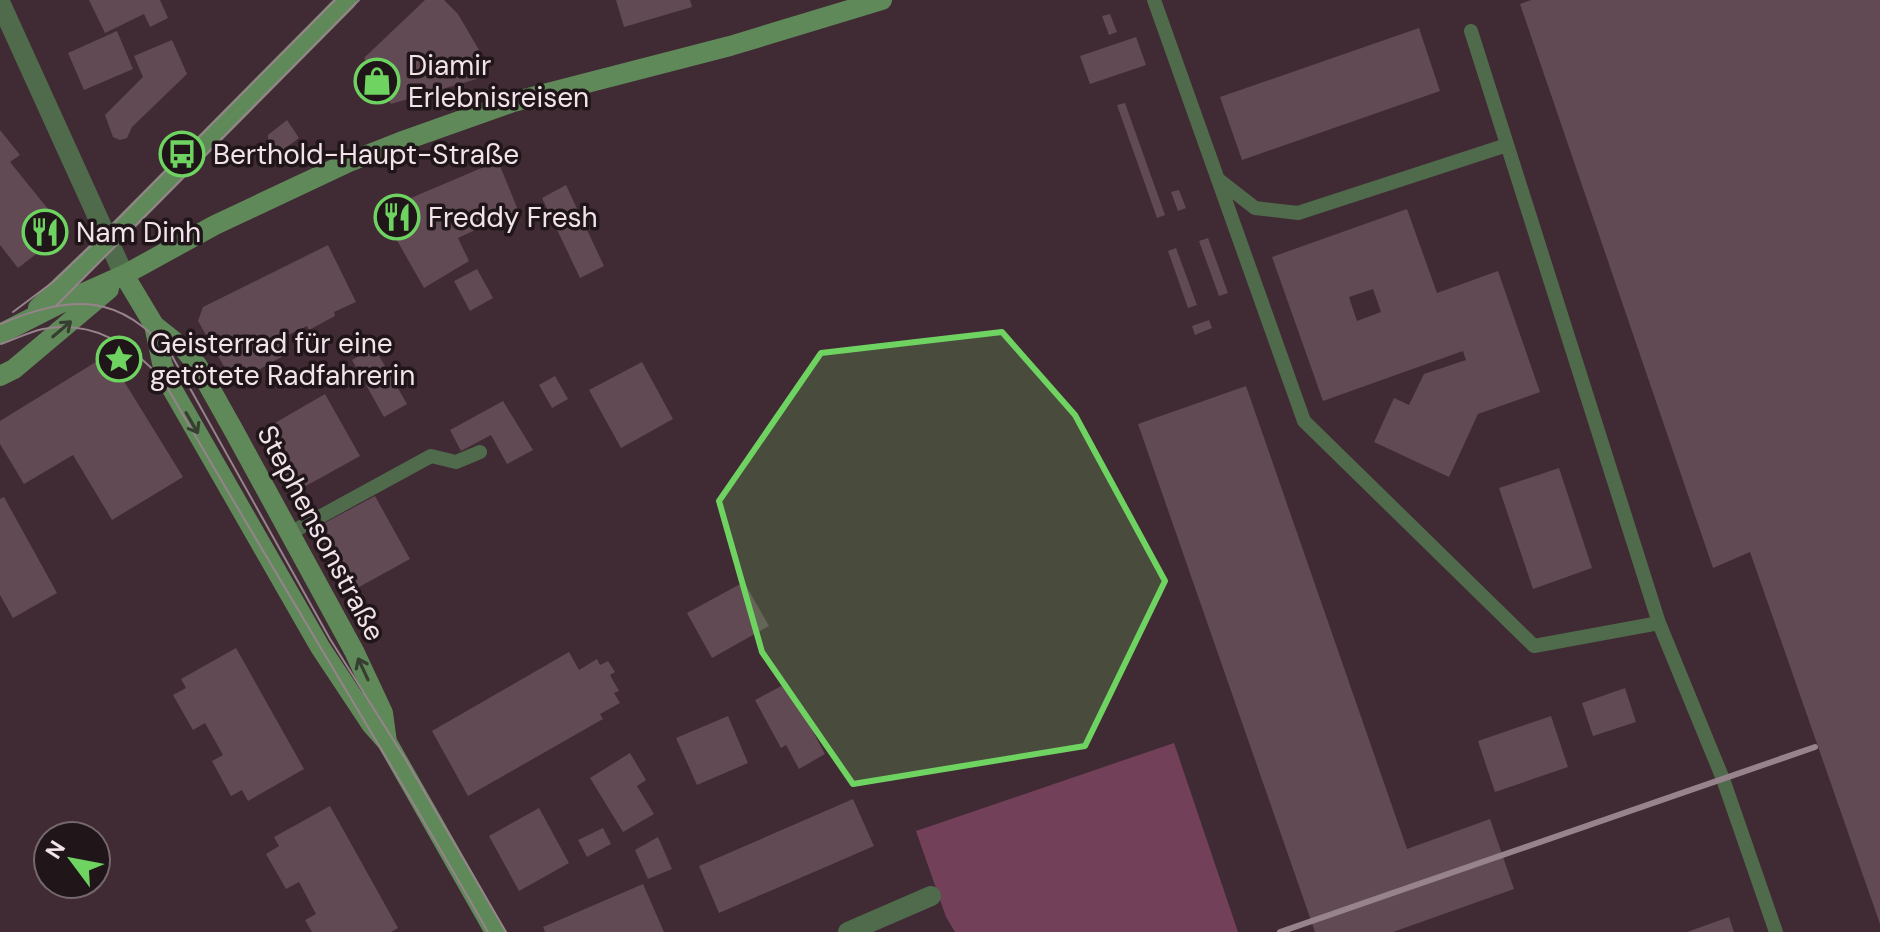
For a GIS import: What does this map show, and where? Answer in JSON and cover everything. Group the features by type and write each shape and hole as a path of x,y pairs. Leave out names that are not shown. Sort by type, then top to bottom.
{"street":[{"path":"19,324 107,242 347,0"},
{"path":"0,334 124,275 215,225 349,162 400,142 513,102 730,46 882,0"},
{"path":"0,2 124,275"},
{"path":"0,376 14,369 124,275"},
{"name":"Stephensonstraße","path":"124,275 154,325 171,387 313,635 371,724 387,742 495,932"},
{"name":"Stephensonstraße","path":"154,325 184,349 197,365 366,675 383,713 387,742"},
{"path":"848,932 931,896"}],"lane":[{"path":"1154,0 1304,421 1534,646 1659,623"},
{"path":"1471,31 1659,623 1723,779 1776,932"},
{"path":"1218,180 1255,208 1298,213 1507,145"},
{"path":"290,533 431,456 456,462 480,452"}],"highlighted area":[{"path":"1002,332 1075,415 1165,581 1085,746 853,784 762,652 719,501 821,353"}],"shaded area":[{"path":"1174,743 1238,932 955,932 946,917 916,831"}],"building":[{"path":"89,0 160,0 168,18 150,27 144,14 105,33"},
{"path":"425,0 444,0 458,14 479,50 487,76 391,104 364,58"},
{"path":"616,0 690,0 692,7 624,27"},
{"path":"1531,0 1880,0 1880,924 1750,552 1713,568 1520,4"},
{"path":"1110,14 1117,32 1109,35 1102,16"},
{"path":"1419,28 1440,91 1242,160 1220,97"},
{"path":"117,31 133,69 84,90 68,53"},
{"path":"1136,37 1146,65 1090,84 1080,56"},
{"path":"172,40 187,74 132,127 127,138 120,140 113,137 105,115 143,77 134,56"},
{"path":"1125,103 1165,215 1157,218 1117,105"},
{"path":"287,120 299,138 283,150 272,149 268,135"},
{"path":"0,130 20,155 10,162 61,225 61,235 18,268 0,245"},
{"path":"498,161 518,210 458,238 469,261 424,288 386,221 392,206"},
{"path":"566,185 604,266 580,278 542,198"},
{"path":"1179,190 1186,208 1178,211 1171,192"},
{"path":"1407,209 1437,293 1498,271 1540,392 1478,414 1449,477 1374,442 1394,398 1409,405 1424,374 1466,360 1463,351 1323,401 1272,257","holes":["1373,289 1381,312 1357,321 1349,297"]},
{"path":"1208,238 1228,293 1219,296 1199,241"},
{"path":"328,245 356,302 334,312 335,316 309,330 307,326 282,338 290,352 234,384 198,321 203,307"},
{"path":"1176,248 1197,305 1188,308 1168,251"},
{"path":"477,269 493,298 470,311 454,281"},
{"path":"1209,320 1212,328 1195,335 1192,326"},
{"path":"374,347 407,404 384,417 352,360"},
{"path":"99,360 114,365 183,477 112,520 73,455 24,484 0,444 0,421"},
{"path":"642,362 673,419 621,448 589,390"},
{"path":"555,376 568,399 552,408 539,385"},
{"path":"1246,386 1407,849 1490,819 1514,889 1393,932 1315,932 1138,424"},
{"path":"325,394 360,456 295,492 261,431"},
{"path":"503,401 533,450 507,464 491,435 461,451 450,430"},
{"path":"1559,468 1592,568 1533,589 1499,488"},
{"path":"375,496 410,559 350,592 315,528"},
{"path":"4,497 57,593 13,618 0,595 0,499"},
{"path":"744,582 769,626 712,658 687,613"},
{"path":"236,648 304,769 248,801 242,790 231,796 212,761 223,755 205,723 193,730 173,695 186,688 181,679"},
{"path":"569,652 579,670 597,659 600,665 608,661 615,672 610,675 619,691 614,693 620,703 600,714 603,719 468,796 432,731"},
{"path":"787,683 825,754 799,769 786,745 781,748 755,700"},
{"path":"1625,688 1636,722 1593,736 1582,703"},
{"path":"728,716 748,763 697,785 676,738"},
{"path":"1551,716 1568,767 1495,792 1478,741"},
{"path":"630,753 646,780 637,786 654,814 623,832 590,778"},
{"path":"853,799 874,846 719,913 699,866"},
{"path":"330,806 398,928 391,932 312,932 305,920 316,914 299,882 286,889 266,854 279,846 274,837"},
{"path":"539,808 569,863 519,891 489,836"},
{"path":"603,828 611,844 587,857 578,840"},
{"path":"658,837 672,869 648,879 635,850"},
{"path":"643,884 664,932 545,932 543,927"},
{"path":"1729,917 1734,932 1687,932"}],"tram line":[{"path":"13,312 53,282 103,234 335,0"},
{"path":"56,306 359,0"},
{"path":"0,324 49,308 71,304 93,305 133,320 153,335 172,356 330,639 406,760 506,932"},
{"path":"1,344 43,329 78,328 124,346 163,380 488,932"}],"railway":[{"path":"1280,932 1815,747"}],"place":[{"name":"Diamir Erlebnisreisen","path":"377,81"},
{"name":"Berthold-Haupt-Straße","path":"182,154"},
{"name":"Freddy Fresh","path":"397,217"},
{"name":"Nam Dinh","path":"45,232"},
{"name":"Geisterrad für eine getötete Radfahrerin","path":"119,359"}]}
